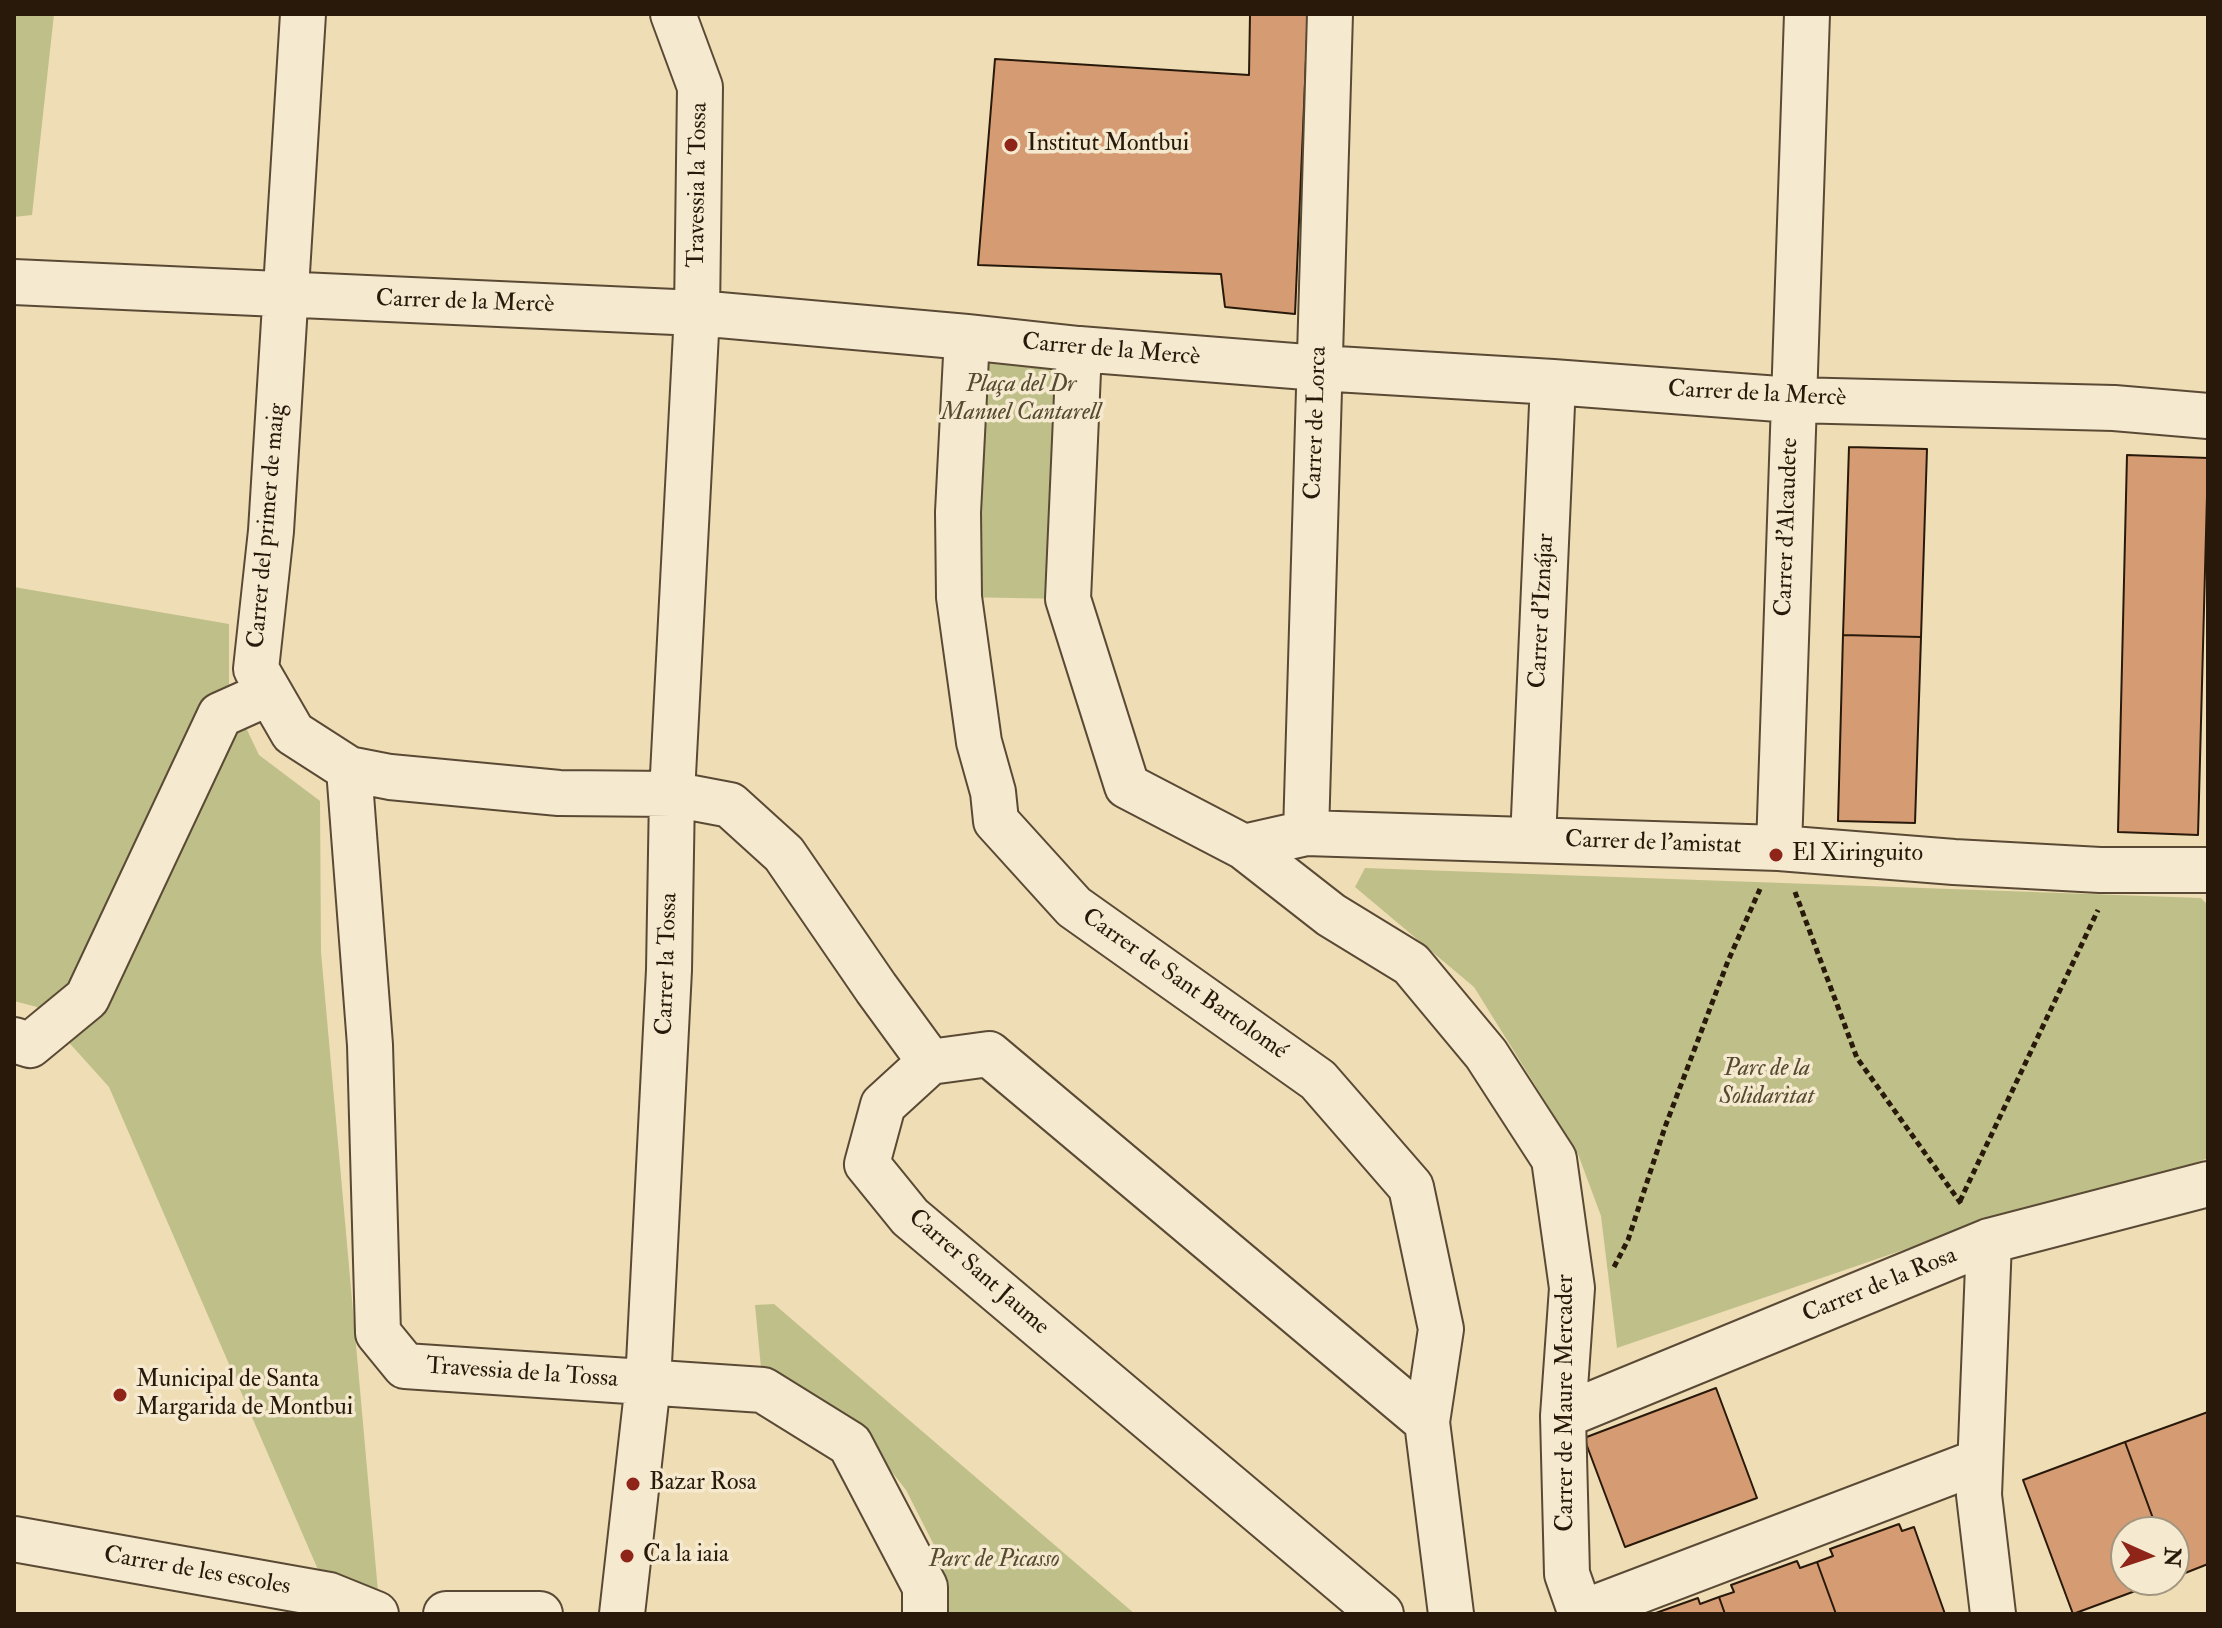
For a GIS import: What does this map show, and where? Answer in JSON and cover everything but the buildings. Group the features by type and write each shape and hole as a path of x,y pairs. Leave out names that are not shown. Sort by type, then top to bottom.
{"street":[{"name":"Carrer del primer de maig","path":"303,14 271,531 256,669 269,693 293,733 349,769 390,777 559,793 672,794 730,805 784,854 930,1062"},
{"name":"Travessia la Tossa","path":"673,14 700,87 697,313"},
{"name":"Carrer de Lorca","path":"1306,833 1330,14"},
{"name":"Carrer d'Alcaudete","path":"1779,848 1807,14"},
{"name":"Carrer de la Mercè","path":"14,282 697,313 1319,368 1792,400 2099,408 2208,416"},
{"name":"Carrer la Tossa","path":"622,1614 648,1383 669,970 672,794 697,313"},
{"name":"Carrer de Sant Bartolomé","path":"967,337 958,512 959,597 979,742 993,792 996,821 1074,907 1318,1080 1411,1187 1441,1329 1427,1422 1451,1614"},
{"name":"Carrer de Maure Mercader","path":"1079,349 1068,599 1127,786 1244,847 1331,915 1411,964 1486,1054 1554,1159 1572,1288 1563,1416 1567,1574 1581,1614"},
{"name":"Carrer d'Iznájar","path":"1533,840 1553,382"},
{"path":"14,1040 30,1045 87,998 220,715 269,693"},
{"name":"Travessia de la Tossa","path":"349,769 370,1045 378,1333 405,1366 763,1390 850,1444 925,1587 925,1614"},
{"name":"Carrer de l'amistat","path":"1244,847 1306,833 1779,848 1954,862 2117,870 2208,870"},
{"path":"930,1062 989,1054 1427,1422"},
{"name":"Carrer Sant Jaume","path":"930,1062 883,1105 867,1164 910,1217 1381,1614"},
{"name":"Carrer de la Rosa","path":"1563,1416 1989,1241 2208,1184"},
{"path":"1989,1241 1979,1495 1993,1614"},
{"path":"1581,1614 1980,1461"},
{"name":"Carrer de les escoles","path":"14,1539 262,1598 329,1595 376,1614"},
{"path":"446,1614 540,1614"}],"path":[{"path":"1779,848 1857,1058 1989,1241"},
{"path":"1614,1268 1628,1240 1665,1127 1728,961 1779,848"},
{"path":"1960,1202 2117,870"}],"green space":[{"path":"14,14 54,14 32,215 14,217"},
{"name":"Plaça del Dr Manuel Cantarell","path":"967,337 1079,349 1068,599 959,597"},
{"path":"14,587 229,624 229,692 259,755 320,801 321,952 380,1614 329,1595 109,1087 37,1007 14,1001"},
{"name":"Parc de la Solidaritat","path":"1365,868 2201,898 2208,905 2208,1158 1928,1264 1912,1247 1617,1348 1601,1216 1578,1154 1474,987 1355,887"},
{"name":"Parc de Picasso","path":"774,1304 1135,1614 941,1614 939,1555 906,1490 852,1421 761,1368 755,1305"}],"place":[{"name":"Institut Montbui","path":"1011,145"},
{"name":"El Xiringuito","path":"1776,855"},
{"name":"Municipal de Santa Margarida de Montbui","path":"120,1395"},
{"name":"Bazar Rosa","path":"633,1484"},
{"name":"Ca la iaia","path":"627,1556"}]}
